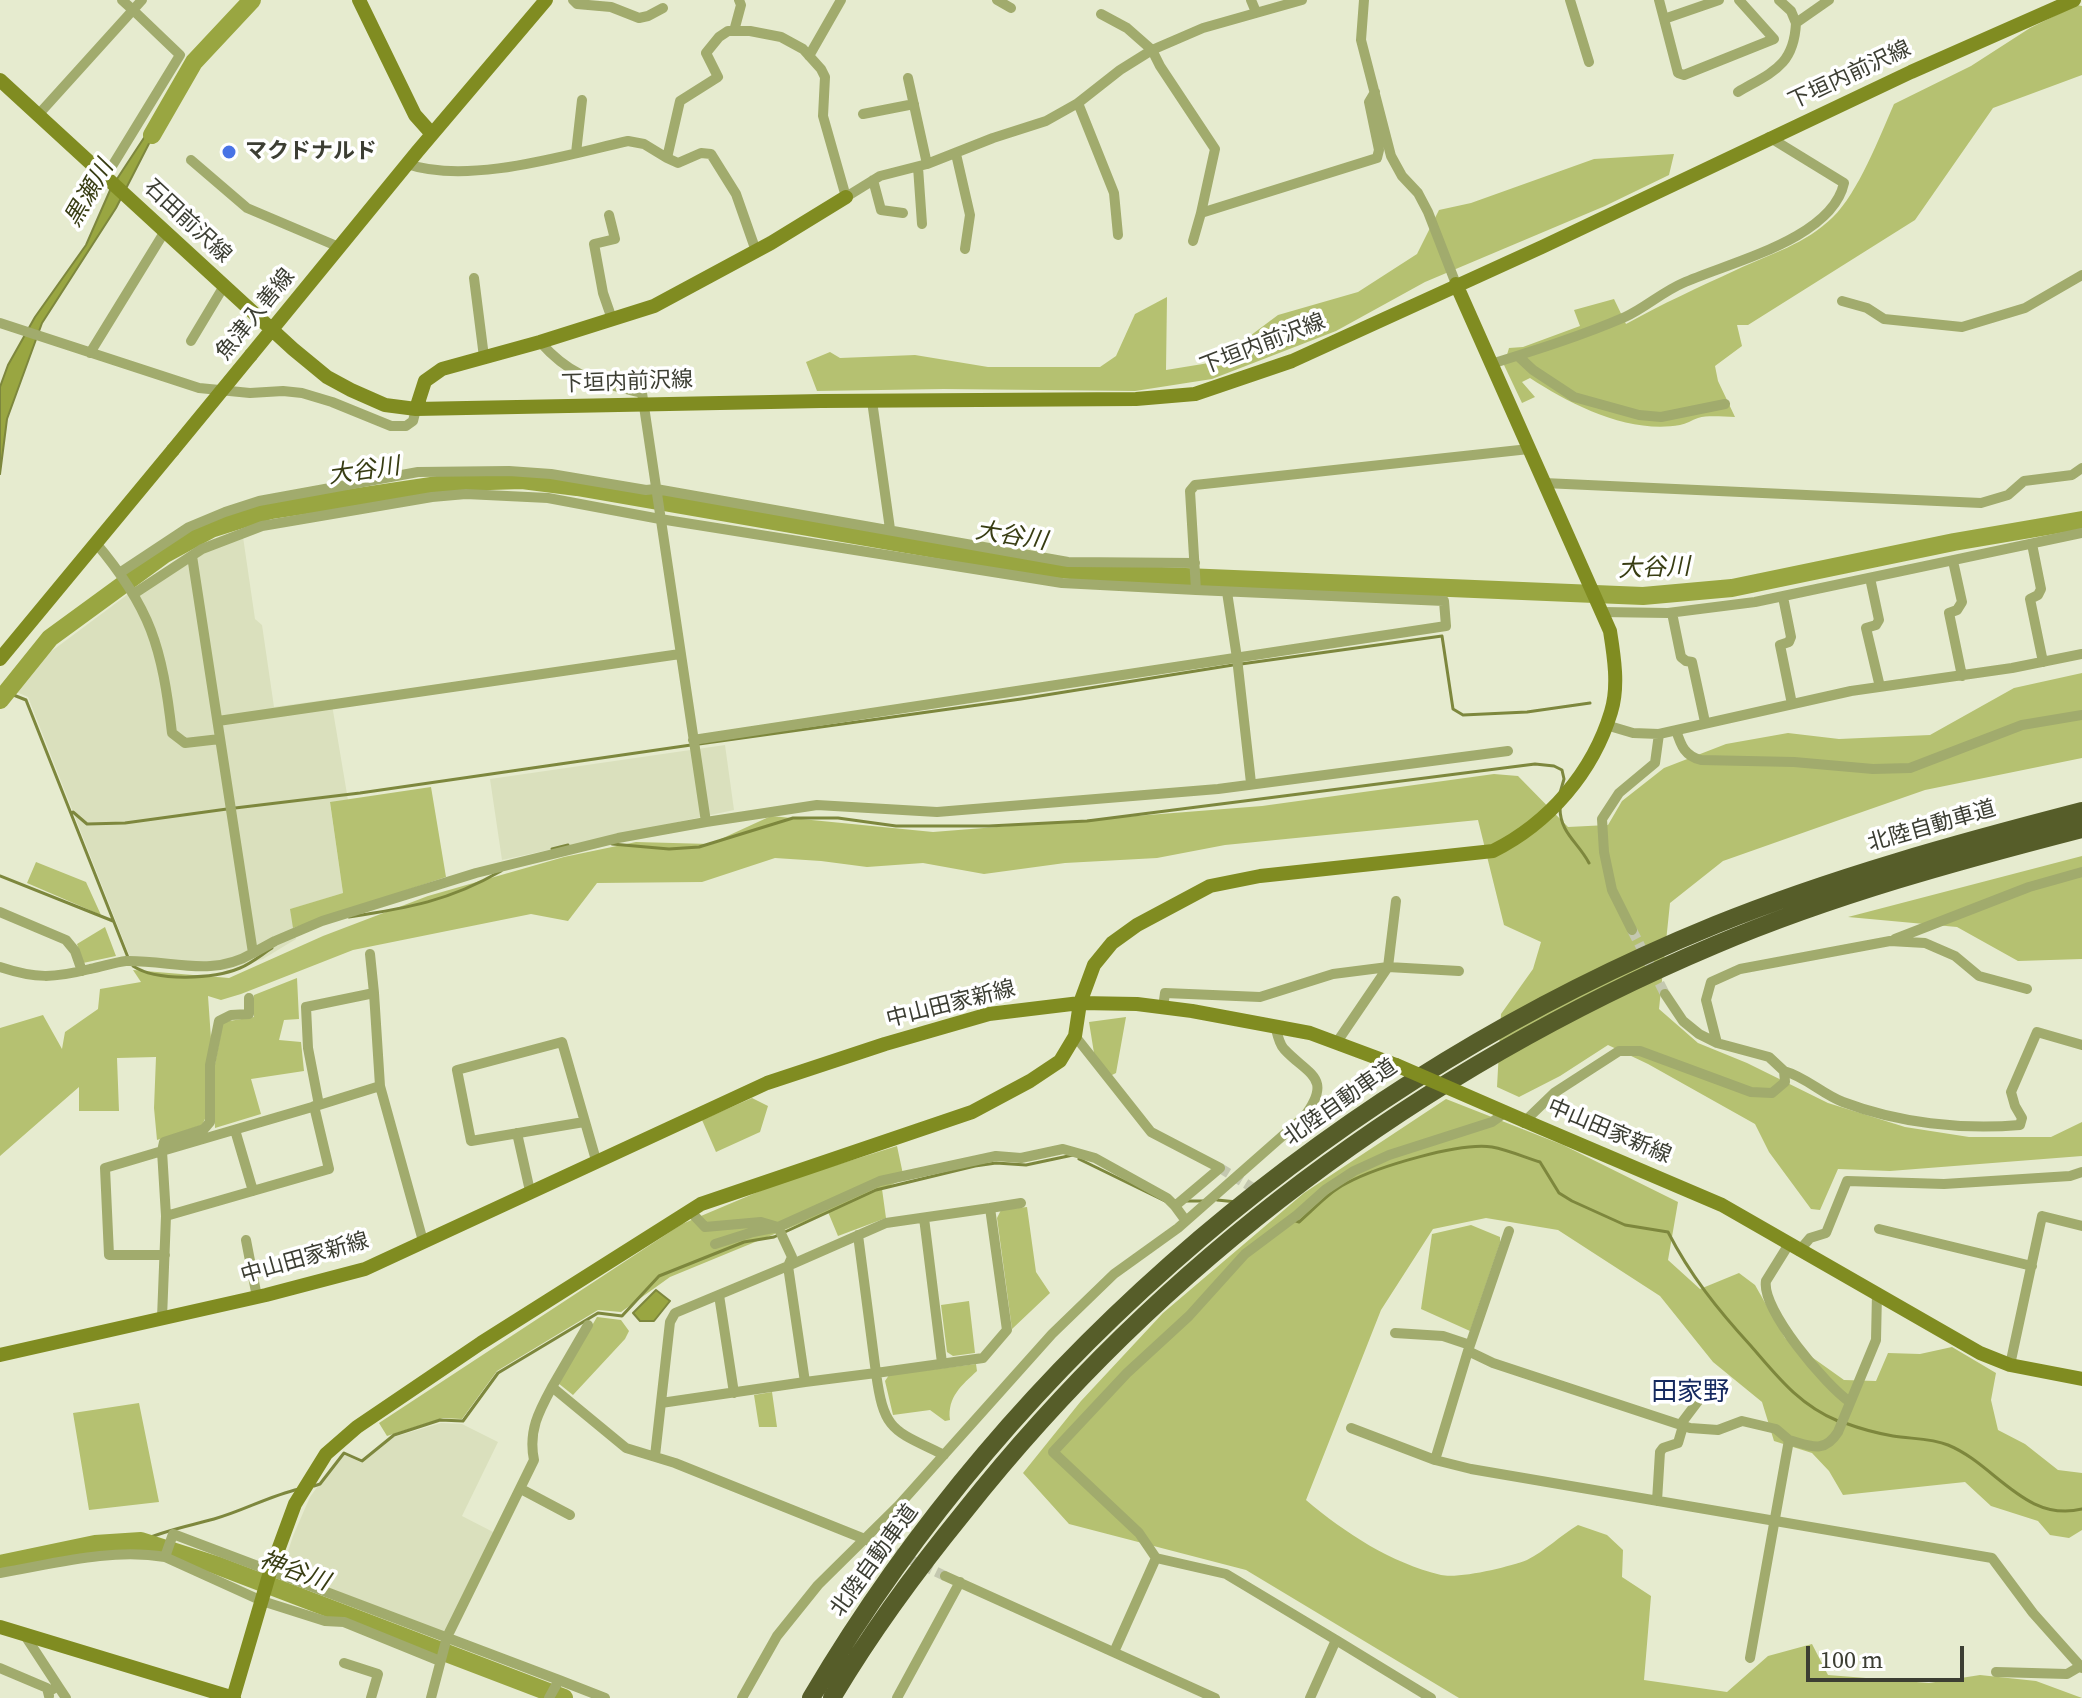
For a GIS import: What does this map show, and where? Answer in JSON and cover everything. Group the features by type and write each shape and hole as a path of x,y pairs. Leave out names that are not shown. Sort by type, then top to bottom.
{"highway":[{"name":"北陸自動車道","path":"811,1698 911,1549 1017,1417 1072,1359 1194,1244 1316,1148 1438,1066 1519,1018 1639,958 1715,925 1838,880 2082,811"},
{"name":"北陸自動車道","path":"832,1698 929,1556 1049,1410 1143,1315 1195,1268 1266,1208 1325,1164 1440,1087 1516,1041 1675,962 1792,915 1867,890 2082,829"}],"main road":[{"path":"359,0 415,115 432,134"},
{"name":"魚津入善線","path":"0,659 407,164 546,0"},
{"name":"下垣内前沢線","path":"272,331 327,377 351,390 385,405 416,409 1136,399 1195,394 1292,361 1542,247 1769,137 2074,0"},
{"name":"石田前沢線","path":"0,80 272,331"},
{"path":"416,409 425,381 442,369 654,306 756,251 846,197"},
{"path":"0,1627 233,1698 270,1572 295,1504 326,1454 357,1427 481,1343 701,1204 972,1112 1030,1081 1060,1061 1075,1036 1080,1003 1094,965 1112,943 1137,925 1210,886 1273,874 1493,851 1519,838 1568,794 1593,754 1612,710 1615,664 1610,631 1456,284"},
{"name":"中山田家新線","path":"0,1355 257,1297 365,1269 767,1083 989,1014 1080,1003 1163,1008 1275,1025 1337,1042 1722,1205 1980,1353 2010,1365 2082,1379"}],"street":[{"path":"106,176 180,55 122,0"},
{"path":"38,115 142,0"},
{"path":"573,0 577,4 626,11 639,18 663,8"},
{"path":"734,31 741,5 739,0"},
{"path":"809,56 841,0"},
{"path":"997,0 1011,8"},
{"path":"1251,0 1256,12"},
{"path":"667,158 680,101 718,77 706,53 728,31 750,31 794,42 825,77 823,116 846,197 873,180 1046,121 1078,103 1152,50 1203,28 1302,0"},
{"path":"1364,0 1361,40 1391,156 1428,212 1456,284"},
{"path":"1570,0 1589,62"},
{"path":"1659,0 1678,73 1684,75 1774,39 1739,0"},
{"path":"1664,19 1719,0"},
{"path":"1738,92 1772,72 1790,55 1796,23 1791,11 1779,0"},
{"path":"1796,23 1829,0"},
{"path":"1101,14 1127,28 1152,50 1215,149 1193,241"},
{"path":"908,78 923,165 922,224"},
{"path":"1201,213 1377,158 1379,150 1369,102 1375,92"},
{"path":"576,153 582,100"},
{"path":"1078,103 1114,193 1118,235"},
{"path":"863,114 914,104"},
{"path":"1491,364 1628,316 1682,283 1773,249 1799,235 1840,199 1844,183 1769,137"},
{"path":"407,164 420,169 473,172 628,141 644,144 678,163 701,153 711,154 736,194 756,251"},
{"path":"956,154 970,215 965,249"},
{"path":"191,160 247,208 339,247"},
{"path":"873,180 881,210 903,213"},
{"path":"609,215 615,239 594,244 603,293 612,319"},
{"path":"90,353 165,231"},
{"path":"1842,301 1867,308 1884,319 1962,327 2025,308 2082,275"},
{"path":"474,278 484,357"},
{"path":"191,341 224,286"},
{"path":"0,323 199,388 250,393 302,393 391,426 406,426 413,421 416,409"},
{"path":"540,342 559,363 585,379 642,393 706,822"},
{"path":"1518,356 1533,370 1574,397 1639,415 1661,417 1725,404"},
{"path":"872,401 890,529"},
{"path":"1196,590 1190,491 1195,485 1529,449"},
{"path":"1544,483 1981,503 2008,495 2024,481 2072,475 2082,468"},
{"path":"121,572 189,527 225,512 284,496 418,472 509,471 551,474 890,529 1068,562 1195,563"},
{"path":"135,593 218,542 262,526 432,497 481,494 536,497 1062,583 1444,601 1446,626 693,740"},
{"path":"1602,612 1672,613 1783,597 2082,533"},
{"path":"95,542 135,593 160,656 172,733 185,743 220,739"},
{"path":"2032,544 2041,589 2038,595 2030,599 2043,662"},
{"path":"192,556 253,953"},
{"path":"1953,561 1962,602 1957,610 1949,613 1962,676"},
{"path":"1870,578 1879,620 1876,625 1866,628 1880,687"},
{"path":"1227,592 1251,783"},
{"path":"1783,597 1791,637 1789,642 1780,645 1792,704"},
{"path":"1672,613 1681,657 1692,662 1705,722"},
{"path":"218,721 680,654"},
{"path":"1606,725 1633,733 1659,734 1880,687 2082,654"},
{"path":"1676,730 1682,748 1692,758 1701,760 1794,762 1885,769 1910,768 2022,725 2082,715"},
{"path":"1632,930 1612,890 1604,852 1602,819 1619,793 1655,763 1659,734"},
{"path":"0,967 28,977 60,976 124,961 207,968 236,963 322,921 476,873 618,838 817,805 937,812 1218,789 1508,751"},
{"path":"1717,1043 1706,1000 1711,982 1740,969 1890,941 2029,887 2082,872"},
{"path":"1337,1042 1388,967 1396,901"},
{"path":"0,912 66,940 75,951 82,971"},
{"path":"1890,941 1925,943 1955,956 1979,976 2027,989"},
{"path":"370,954 380,1086 423,1241"},
{"path":"1163,1008 1165,993 1260,997 1333,974 1388,967 1459,971"},
{"path":"166,1216 329,1169 316,1106 306,1007 374,993"},
{"path":"1665,994 1683,1021 1717,1043 1769,1057 1784,1071 1798,1075 1821,1092 1846,1103 1914,1121 1986,1128 2020,1125 2022,1118 2011,1092 2037,1032 2082,1045"},
{"path":"162,1318 166,1216 164,1142 204,1129 210,1122 210,1065 219,1021 231,1015 249,1014 249,998"},
{"path":"742,1698 777,1636 818,1585 944,1455 1052,1334 1114,1274 1186,1221 1304,1117 1315,1103 1317,1090 1314,1075 1282,1048 1275,1025"},
{"path":"1075,1036 1151,1132 1220,1168 1175,1206"},
{"path":"584,1122 471,1141 457,1070 562,1042 596,1160"},
{"path":"1525,1121 1554,1093 1619,1051 1640,1051 1751,1092 1772,1093 1785,1082 1784,1071"},
{"path":"165,1255 109,1255 105,1168 380,1086"},
{"path":"1431,1698 1226,1574 1156,1558 1139,1533 1053,1452 1127,1373 1189,1316 1245,1254 1325,1190 1354,1171 1389,1155 1492,1122 1506,1112"},
{"path":"235,1130 253,1191"},
{"path":"517,1133 530,1191"},
{"path":"715,1244 778,1227 880,1181 996,1156 1021,1158 1063,1149 1095,1158 1167,1198 1186,1221"},
{"path":"1850,1402 1805,1359 1768,1298 1766,1281 1794,1248 1826,1233 1847,1181 1944,1184 2070,1176 2082,1172"},
{"path":"655,1456 670,1322 675,1313 886,1223 1021,1203"},
{"path":"661,1403 983,1358 1007,1330 990,1208"},
{"path":"690,1211 705,1227 761,1222 778,1227 792,1257 788,1266 805,1382"},
{"path":"2010,1365 2042,1216 2082,1226"},
{"path":"924,1218 942,1363"},
{"path":"1879,1229 2032,1266"},
{"path":"1435,1460 1509,1231"},
{"path":"858,1235 880,1405 899,1433 944,1455"},
{"path":"246,1240 257,1297"},
{"path":"1395,1333 1443,1336 1493,1363 1682,1425 1718,1430 1742,1421 1776,1429 1789,1440 1818,1448 1831,1443 1876,1340 1877,1293"},
{"path":"719,1295 734,1393"},
{"path":"431,1698 447,1637 534,1460 531,1436 534,1425 588,1325"},
{"path":"1657,1501 1660,1452 1678,1443 1682,1425 1711,1384"},
{"path":"552,1387 626,1448 655,1456 882,1546"},
{"path":"1351,1428 1435,1460 1471,1469 1992,1558 2081,1668 2067,1674 1996,1672"},
{"path":"1750,1658 1789,1440"},
{"path":"521,1489 570,1515"},
{"path":"165,1557 173,1534 605,1698"},
{"path":"0,1573 116,1554 138,1552 165,1557 262,1599 325,1621 344,1622 440,1661"},
{"path":"1114,1652 1156,1558"},
{"path":"945,1576 1215,1698"},
{"path":"897,1698 960,1582"},
{"path":"24,1634 52,1692"},
{"path":"1310,1698 1336,1640"},
{"path":"344,1663 378,1674 371,1698"},
{"path":"0,1668 66,1698"},
{"path":"549,1698 559,1680"}],"shaded area":[{"path":"2077,5 2082,6 2082,75 1993,108 1915,220 1748,325 1737,325 1742,346 1715,366 1718,381 1735,417 1702,417 1680,425 1661,427 1641,425 1582,407 1530,378 1522,382 1535,397 1522,403 1504,365 1509,348 1523,347 1580,326 1574,310 1614,299 1626,324 1811,234 1833,217 1851,194 1868,164 1894,104 1971,66 2030,28"},
{"path":"180,83 116,208 42,323 7,419 0,474 0,387 8,365 35,317 86,245 111,188"},
{"path":"1674,154 1669,175 1605,206 1425,282 1336,331 1212,379 1135,391 817,391 806,362 830,352 840,358 915,355 988,367 1100,367 1116,356 1135,314 1167,297 1166,370 1215,362 1278,315 1358,292 1417,254 1439,210 1471,203 1594,159"},
{"path":"243,537 255,619 262,625 274,707 331,699 348,800 330,803 343,893 291,909 296,939 263,959 225,970 181,969 130,957 28,697 14,691 41,659 139,586 206,551"},
{"path":"2082,673 2082,758 1925,790 1842,819 1723,861 1670,903 1659,1009 1698,1043 1828,1103 1905,1127 1969,1137 2051,1137 2082,1122 2082,1156 1890,1171 1838,1169 1820,1210 1811,1209 1769,1152 1755,1124 1608,1045 1560,1076 1519,1097 1497,1087 1501,1014 1533,969 1541,942 1504,925 1478,820 1225,845 1157,858 1065,863 984,874 923,863 867,867 775,858 702,882 597,883 568,921 531,914 353,950 241,994 221,1000 208,996 211,1039 202,1125 157,1140 154,1108 156,1057 117,1058 119,1111 79,1111 79,1087 0,1156 0,1028 43,1015 62,1049 65,1032 98,1009 100,989 141,982 133,970 229,978 323,936 428,896 564,857 636,842 710,844 771,816 933,832 1262,806 1494,774 1518,776 1568,827 1608,825 1622,801 1664,768 1726,744 1788,733 1839,739 1930,735 2014,688"},
{"path":"725,745 734,810 502,860 490,779"},
{"path":"431,787 446,877 293,928 290,909 343,893 330,802"},
{"path":"2082,856 2082,959 2018,961 1957,927 1848,917"},
{"path":"36,862 86,882 101,915 27,883"},
{"path":"105,927 116,956 83,963 77,944"},
{"path":"297,978 299,1019 284,1020 279,1040 301,1042 304,1071 251,1079 261,1114 215,1128 214,1069 223,1022 254,1017 254,995"},
{"path":"1126,1017 1116,1073 1110,1076 1094,1053 1089,1022"},
{"path":"752,1098 768,1106 760,1132 716,1152 702,1120"},
{"path":"1446,1099 1563,1145 1678,1202 1668,1260 1700,1289 1739,1273 1755,1285 1785,1338 1844,1380 1876,1381 1888,1353 1920,1354 1952,1347 1996,1373 1991,1400 1998,1430 2025,1444 2058,1470 2082,1473 2082,1530 2069,1538 2050,1535 2038,1521 1991,1506 1965,1482 1843,1495 1829,1471 1812,1453 1774,1441 1762,1402 1713,1362 1660,1296 1558,1230 1486,1218 1433,1229 1381,1310 1306,1500 1337,1524 1387,1555 1422,1570 1449,1576 1497,1569 1527,1560 1578,1525 1607,1535 1623,1550 1622,1577 1651,1596 1644,1680 1727,1692 1768,1656 1812,1644 1828,1675 1929,1683 1980,1675 2036,1681 2082,1698 1459,1698 1246,1570 1069,1524 1023,1473 1081,1401 1163,1313 1304,1193"},
{"path":"897,1146 904,1179 882,1189 886,1218 838,1236 828,1212 670,1277 621,1312 598,1310 497,1371 462,1419 443,1418 387,1436 379,1423 682,1224 779,1183"},
{"path":"1027,1207 1036,1272 1050,1293 1012,1329 997,1218 1001,1210"},
{"path":"1471,1225 1500,1237 1500,1243 1470,1331 1421,1309 1432,1234"},
{"path":"656,1290 670,1301 654,1321 640,1321 633,1313"},
{"path":"969,1301 975,1353 953,1356 947,1352 941,1305"},
{"path":"597,1317 621,1320 629,1331 573,1395 558,1383"},
{"path":"976,1364 977,1371 953,1398 950,1420 945,1421 930,1410 893,1415 885,1381 889,1375"},
{"path":"772,1392 777,1427 759,1427 754,1395"},
{"path":"139,1403 159,1502 89,1510 73,1413"},
{"path":"441,1423 462,1424 498,1442 462,1516 495,1533 446,1633 282,1570 310,1497 342,1453 362,1463 394,1437"}],"waterway":[{"name":"黒瀬川","path":"152,135 194,62 252,0"},
{"name":"大谷川","path":"0,700 50,638 165,554 211,529 271,510 458,482 522,480 577,487 1038,567 1113,574 1643,596 1732,588 1954,542 2082,520"},
{"path":"1241,664 1442,636 1453,709 1463,715 1527,712 1590,703"},
{"path":"699,744 1021,699 1233,665"},
{"path":"6,692 26,700 129,960"},
{"path":"235,808 691,745"},
{"path":"612,844 669,849 699,847 793,818 838,818 896,826 989,826 1087,821 1535,764 1562,770 1564,779 1560,793"},
{"path":"1560,808 1566,831 1589,863"},
{"path":"73,812 87,824 125,823 227,809"},
{"path":"552,849 568,845"},
{"path":"349,917 428,902 464,890 501,871"},
{"path":"0,876 113,921"},
{"path":"133,966 171,977 216,975 244,966 272,948"},
{"path":"1293,1220 1299,1222 1347,1183 1397,1163 1440,1152 1492,1147 1540,1162 1559,1193 1572,1201 1625,1225 1668,1232 1705,1292 1770,1368 1800,1398 1838,1421"},
{"path":"314,1486 320,1484 344,1453 362,1461 394,1435 440,1420 463,1421 498,1373 598,1313 622,1316 659,1276 744,1242 774,1237 876,1190 975,1166 996,1163 1026,1165 1073,1155"},
{"path":"1079,1159 1165,1201"},
{"path":"1217,1200 1237,1202"},
{"path":"1185,1201 1205,1201"},
{"path":"1845,1423 1881,1434 1948,1445 1981,1465 2027,1500 2044,1508 2062,1511 2082,1509"},
{"path":"141,1541 225,1516 299,1489"},
{"name":"神谷川","path":"0,1564 95,1544 141,1541 216,1565 564,1698"}],"tunnel":[{"path":"1632,930 1665,994"},
{"path":"1220,1168 1263,1194"},
{"path":"882,1546 945,1576"}],"place":[{"name":"マクドナルド","path":"229,152"}],"district":[{"name":"田家野","path":"1690,1393"}]}
